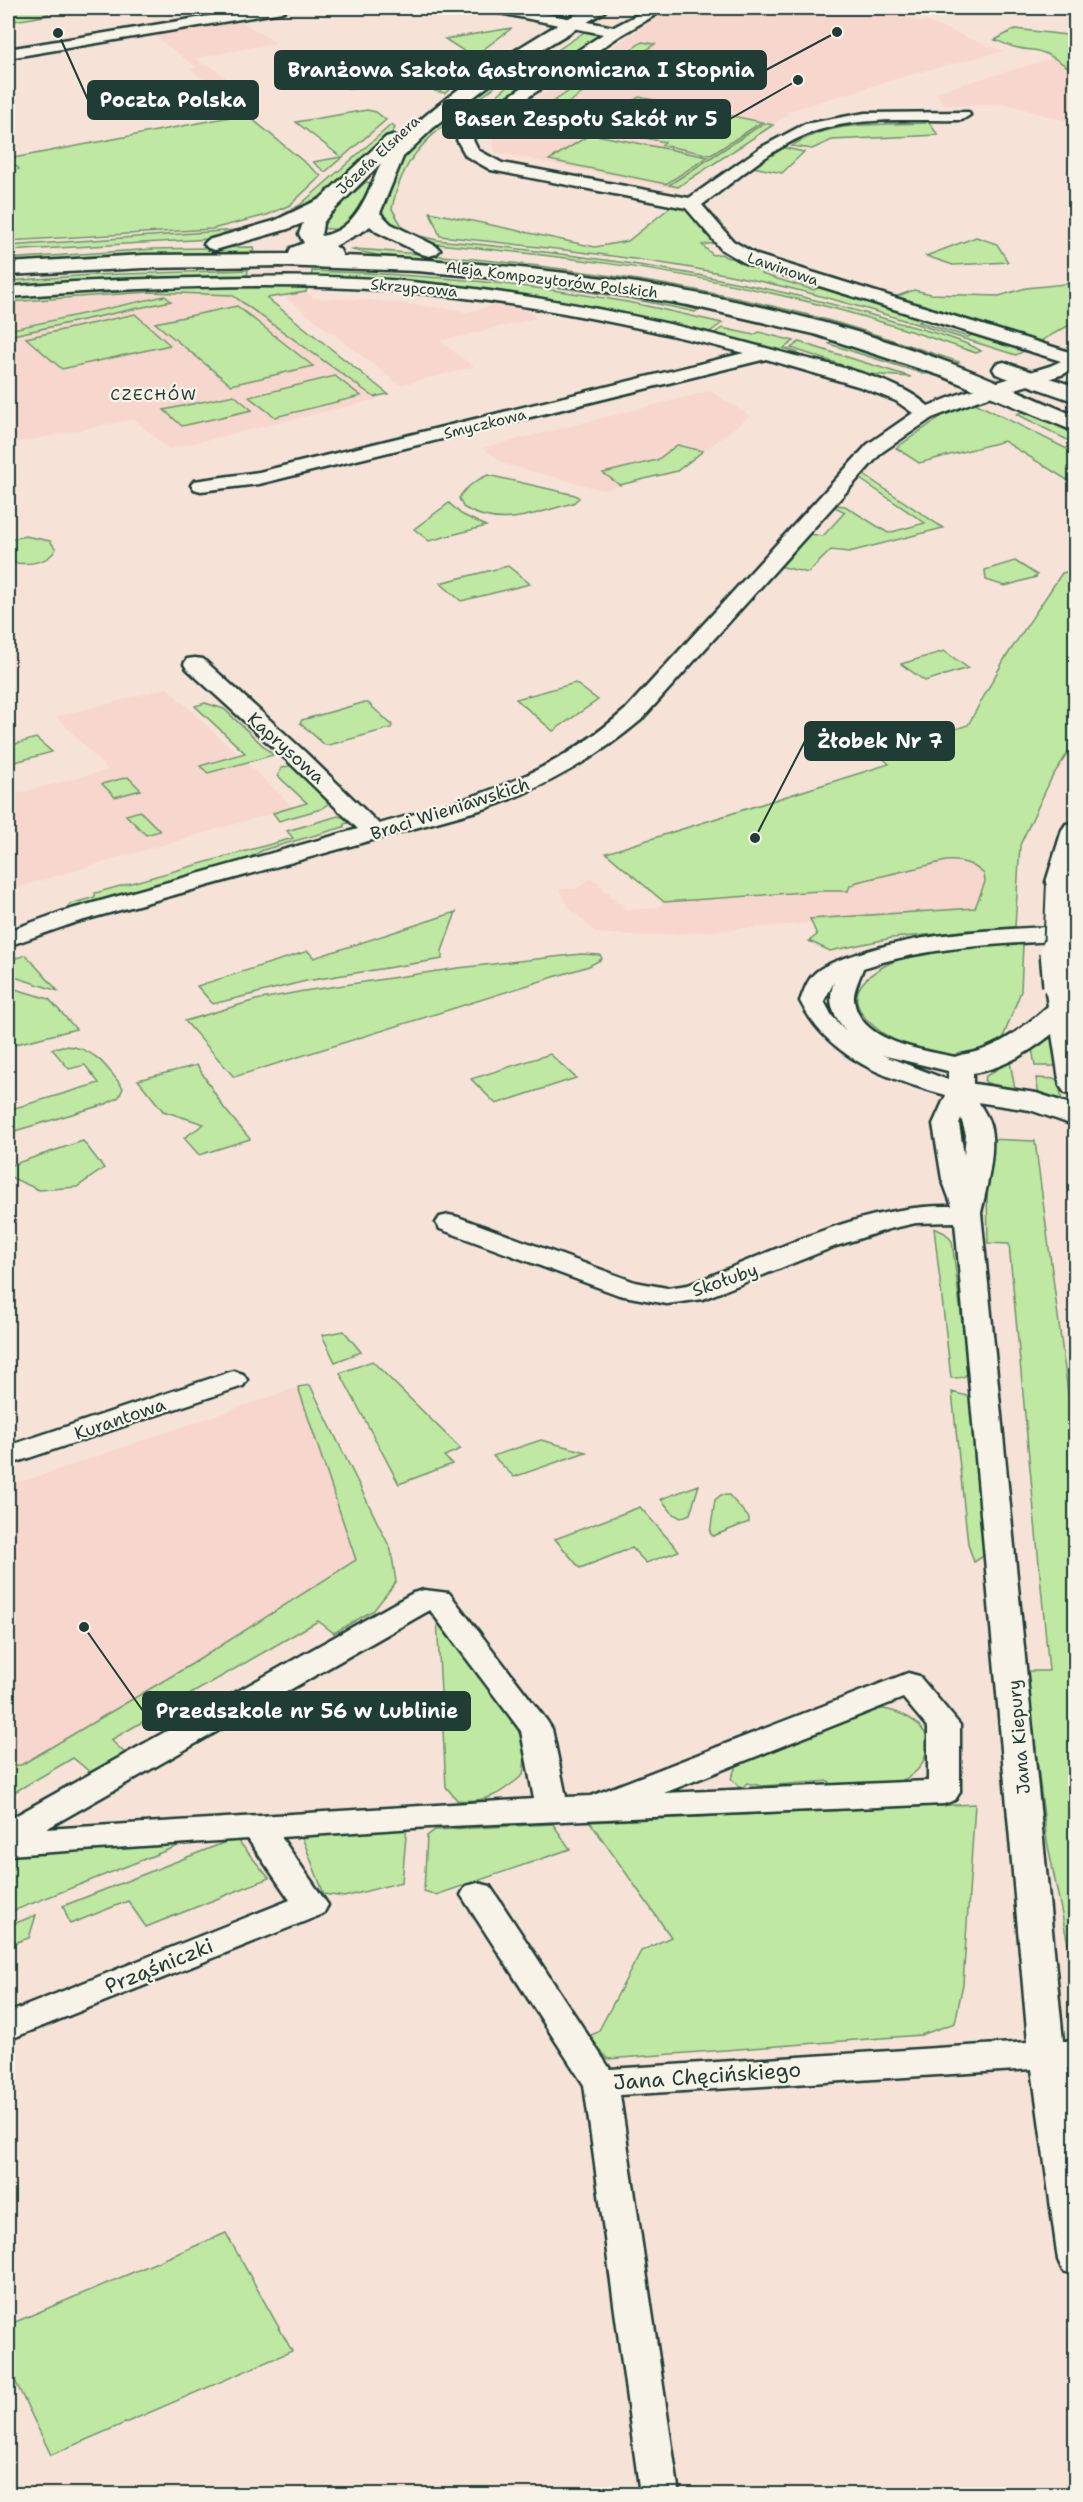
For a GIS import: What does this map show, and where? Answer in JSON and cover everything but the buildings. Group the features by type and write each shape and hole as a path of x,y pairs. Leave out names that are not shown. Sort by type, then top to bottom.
{"street":[{"path":"8,54 282,8"},
{"path":"495,8 569,17 616,32"},
{"name":"Józefa Elsnera","path":"320,245 313,240 309,231 326,204 418,118 507,51 569,17 598,8"},
{"path":"660,8 616,32 480,120 465,140 468,149 484,162 504,169 692,204 790,136 812,127 861,119 962,115"},
{"name":"Józefa Elsnera","path":"279,259 349,233 369,214 385,172 394,155 407,140 569,17"},
{"name":"Józefa Elsnera","path":"215,244 281,225 326,204"},
{"name":"Lawinowa","path":"692,204 727,245 751,259 1073,357"},
{"path":"369,214 384,228 429,250"},
{"name":"Aleja Kompozytorów Polskich","path":"8,255 114,247 215,244 320,245 429,250 593,266 744,293 868,325 997,374 1076,425"},
{"path":"320,245 342,260"},
{"name":"Aleja Kompozytorów Polskich","path":"8,269 169,260 279,259 416,263 534,275 687,299 826,331 890,350 997,374 1076,395"},
{"name":"Skrzypcowa","path":"8,292 164,282 388,285 450,291 563,308 692,333 813,367 857,397 876,405 916,411"},
{"name":"Smyczkowa","path":"201,485 267,476 767,353"},
{"name":"Braci Wieniawskich","path":"8,939 69,917 375,833 508,793 551,774 594,749 633,715 875,448 878,438 888,426 997,374 1057,370 1068,364 1073,357"},
{"name":"Kaprysowa","path":"195,664 297,757 375,833"},
{"path":"1076,830 1060,882 1056,943 1076,1086"},
{"path":"1076,933 941,942 888,952 851,964 822,980 813,1001 820,1020 841,1040 877,1061 909,1075 961,1078 1076,1117"},
{"path":"961,1078 1024,1043 1062,997"},
{"name":"Jana Kiepury","path":"961,1078 946,1124 955,1179 968,1214 1061,2055 1056,2104 1076,2260"},
{"name":"Skołuby","path":"449,1223 629,1289 667,1296 693,1293 846,1234 885,1222 911,1215 968,1214"},
{"name":"Kurantowa","path":"8,1456 233,1380"},
{"path":"8,1835 424,1600 438,1600 536,1729 552,1809"},
{"path":"8,1843 552,1809 944,1792 944,1725 908,1684 597,1807"},
{"name":"Prząśniczki","path":"8,2027 311,1905 256,1826"},
{"path":"478,1895 601,2083"},
{"name":"Jana Chęcińskiego","path":"659,2494 601,2083 956,2059 1061,2055"}],"shaded area":[{"path":"695,8 890,8 896,10 893,12 921,22 925,21 1003,51 916,73 785,112 788,114 676,189 495,152 491,129 656,18"},
{"path":"239,20 276,43 195,58 204,66 209,65 251,97 232,101 190,69 196,67 154,35"},
{"path":"1054,58 1075,72 1075,124 1007,104 945,106 936,92"},
{"path":"149,292 233,295 378,399 168,449 134,419 8,443 8,302"},
{"path":"306,292 314,298 370,300 460,310 465,313 495,305 523,309 537,318 440,341 474,367 400,385 281,294"},
{"path":"710,391 750,416 677,471 603,490 504,464 483,448"},
{"path":"167,688 293,807 8,890 8,796 108,770 57,717"},
{"path":"960,860 984,874 985,882 975,908 810,919 811,923 646,936 596,933 568,906 559,889 577,889 590,879 600,883 597,885 604,888 602,890 611,893 608,896 617,899 614,901 623,905 621,907 628,910 657,908 664,902 847,891 857,882 946,861"},
{"path":"298,1387 356,1560 192,1664 21,1765 8,1766 8,1485"}],"green space":[{"path":"8,8 19,10 40,8 50,15 8,22 15,19 8,13"},
{"path":"512,28 473,57 445,39"},
{"path":"579,28 520,67 479,99 470,97 505,69 570,29"},
{"path":"1015,29 1075,36 1075,72 1055,58 1038,51 1009,46 995,40"},
{"path":"586,31 596,32 598,36 495,104 488,103 522,74"},
{"path":"642,42 655,44 528,130 514,128"},
{"path":"489,51 494,52 445,93 435,91"},
{"path":"460,65 430,86 410,82 352,89 342,86"},
{"path":"639,97 762,122 711,155 662,145 665,142 590,127"},
{"path":"461,102 471,104 420,148 403,174 392,209 402,226 393,230 381,215 380,206 405,149"},
{"path":"367,110 376,112 386,120 325,172 313,162 341,157 296,122"},
{"path":"246,114 321,176 290,205 267,215 212,229 8,241 8,172 19,169 8,159"},
{"path":"923,120 927,120 938,135 832,140 812,149 792,146 807,138 839,128 873,124 925,123"},
{"path":"764,123 773,125 678,187 669,185"},
{"path":"392,124 395,128 391,134 315,202 274,224 270,222 300,205"},
{"path":"591,134 708,157 666,184 549,160"},
{"path":"781,147 804,152 782,173 753,167"},
{"path":"366,182 370,183 359,213 344,230 319,228 321,222"},
{"path":"673,205 690,209 715,243 702,245 713,255 735,257 767,270 761,274 814,290 822,286 926,318 919,322 968,337 976,333 1028,349 1016,355 824,297 719,273 600,254 440,236 430,212 595,247 628,241"},
{"path":"251,229 231,236 210,239 8,251 8,246"},
{"path":"411,234 437,240 607,260 719,279 886,319 949,337 981,351 976,353 826,306 733,285 607,263 437,244 421,241"},
{"path":"976,237 997,244 1008,262 953,265 926,256"},
{"path":"254,247 253,252 126,254 8,262 8,259 154,249"},
{"path":"352,250 512,263 668,285 819,318 959,362 952,365 552,272 377,255"},
{"path":"332,263 516,279 607,291 698,310 695,312 610,295 524,283 352,268"},
{"path":"248,270 247,278 8,287 8,281 93,275"},
{"path":"312,271 391,274 510,285 588,295 722,323 707,334 628,316 311,280"},
{"path":"1075,283 1075,322 1039,342 892,298 914,290 931,294 999,296 1026,288"},
{"path":"308,285 306,292 267,298 388,394 374,397 232,295 149,292 8,302 8,294 134,286"},
{"path":"165,296 171,301 8,336 8,330"},
{"path":"237,306 313,366 231,385 155,323"},
{"path":"135,314 170,345 62,369 26,338"},
{"path":"722,328 754,335 759,332 794,341 784,348 798,353 794,356 712,335"},
{"path":"833,341 934,373 924,374 829,344"},
{"path":"799,342 911,377 869,374 791,348"},
{"path":"335,376 361,396 275,417 249,397"},
{"path":"234,395 252,410 182,426 164,410"},
{"path":"973,402 1075,453 1075,482 1072,483 1004,441 919,463 896,448 945,414"},
{"path":"1026,410 1075,434 1075,444 1017,414"},
{"path":"677,445 703,451 677,471 620,485 603,473 657,460"},
{"path":"488,475 575,495 579,498 573,503 518,517 490,517 463,507 459,498 461,494 472,484"},
{"path":"864,475 943,528 849,552 831,550 808,573 779,566 809,534 823,536 845,512 833,506 835,505 845,506 888,533 925,523 860,479"},
{"path":"449,503 461,514 486,526 429,541 414,529"},
{"path":"25,536 50,541 56,549 47,558 35,563 8,562 8,540"},
{"path":"1015,561 1037,575 1036,577 1005,586 986,580 985,570"},
{"path":"508,566 530,584 461,601 440,583"},
{"path":"1075,570 1075,742 1052,777 1020,845 1015,927 892,938 830,951 809,941 817,935 810,919 975,908 985,882 984,874 966,863 946,861 857,882 850,886 848,891 664,902 606,853 889,764 878,754 968,725 1004,660 1062,573"},
{"path":"944,651 968,668 925,681 901,664"},
{"path":"575,683 598,700 553,731 516,699"},
{"path":"205,703 224,709 273,755 208,773 200,766 245,753 195,706"},
{"path":"368,703 392,725 391,728 325,745 300,723 302,720"},
{"path":"36,738 52,752 8,764 8,746"},
{"path":"292,765 327,796 329,803 321,809 279,821 273,813 307,803 278,776 281,768"},
{"path":"128,777 141,790 115,797 102,784"},
{"path":"140,811 160,831 146,835 126,815"},
{"path":"338,816 352,822 344,824 344,827 263,850 240,863 68,910 67,908 70,904 95,897 95,893 293,838 287,831"},
{"path":"456,912 442,951 442,959 306,981 213,1004 197,986 308,951 314,958"},
{"path":"1023,944 1021,991 1004,1035 1006,1045 956,1056 926,1054 892,1039 867,1020 860,1010 857,1000 858,990 864,981 892,962 939,948"},
{"path":"581,954 600,955 602,959 589,966 234,1077 185,1021 256,1000 304,991 458,968"},
{"path":"26,955 58,991 8,975 8,960"},
{"path":"8,987 49,999 76,1029 8,1046"},
{"path":"1052,1037 1057,1066 1035,1066 1032,1048"},
{"path":"62,1046 82,1049 98,1058 123,1088 119,1097 106,1104 8,1133 8,1110 99,1083 85,1065 69,1069 52,1049"},
{"path":"550,1054 576,1078 496,1104 471,1079"},
{"path":"1010,1061 1015,1090 987,1083 984,1080 986,1076"},
{"path":"197,1065 224,1108 250,1139 199,1155 184,1138 204,1124 163,1111 138,1080"},
{"path":"1036,1078 1058,1079 1062,1101 1039,1095"},
{"path":"986,1139 1035,1141 1075,1446 1076,1786 1069,1787 1071,1805 1076,1806 1075,1979 1047,1841 1026,1671 1049,1671 1009,1244 988,1243"},
{"path":"83,1141 104,1168 77,1187 39,1190 8,1176 8,1166"},
{"path":"934,1228 945,1233 952,1241 968,1372 961,1378 951,1378"},
{"path":"344,1331 361,1352 335,1362 322,1335"},
{"path":"372,1361 461,1449 444,1456 452,1464 399,1484 340,1373"},
{"path":"310,1385 391,1550 396,1582 374,1610 334,1633 318,1621 111,1740 126,1754 90,1772 73,1758 8,1796 8,1766 21,1765 192,1664 356,1560 298,1387"},
{"path":"952,1392 971,1397 987,1548 982,1557 974,1562 968,1544"},
{"path":"541,1440 586,1452 514,1477 493,1456"},
{"path":"699,1485 690,1514 681,1518 673,1514 661,1499"},
{"path":"721,1495 729,1495 749,1518 749,1522 713,1536 710,1533 715,1500"},
{"path":"640,1507 679,1551 646,1563 632,1548 580,1568 555,1539"},
{"path":"437,1618 517,1728 526,1749 523,1775 493,1796 468,1801 457,1800 446,1787"},
{"path":"884,1709 910,1718 920,1726 928,1738 925,1756 918,1769 908,1778 880,1786 832,1789 829,1781 762,1786 747,1783 743,1787 738,1786 731,1778 738,1762 856,1711"},
{"path":"975,1804 963,1984 955,2023 921,2035 608,2059 589,2036 598,2032 641,1951 671,1937 590,1822"},
{"path":"553,1824 570,1849 436,1895 424,1891 427,1836 435,1830"},
{"path":"407,1825 402,1882 344,1897 324,1894 300,1832"},
{"path":"236,1838 269,1878 146,1927 128,1901 70,1924 63,1906"},
{"path":"193,1840 8,1913 8,1852"},
{"path":"36,1915 29,1938 8,1945 8,1926"},
{"path":"226,2233 292,2351 51,2455 8,2366 8,2325"}],"place":[{"name":"Branżowa Szkoła Gastronomiczna I Stopnia","path":"837,32"},
{"name":"Poczta Polska","path":"58,33"},
{"name":"Basen Zespołu Szkół nr 5","path":"798,80"},
{"name":"Żłobek Nr 7","path":"755,838"},
{"name":"Przedszkole nr 56 w Lublinie","path":"84,1627"}],"district":[{"name":"CZECHÓW","path":"154,394"}]}
